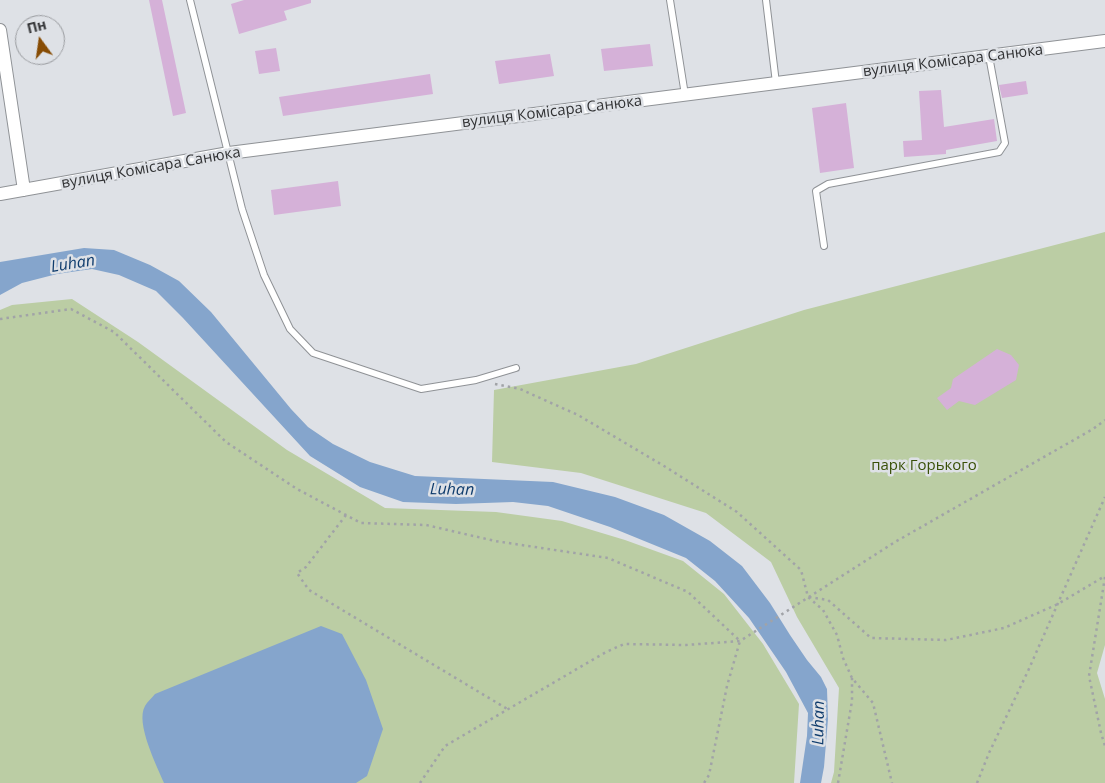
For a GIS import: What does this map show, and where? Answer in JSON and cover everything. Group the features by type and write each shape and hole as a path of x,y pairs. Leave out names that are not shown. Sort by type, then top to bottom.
{"street":[{"path":"0,30 24,190"},
{"name":"вулиця Комісара Санюка","path":"0,194 229,153 1105,41"}],"lane":[{"path":"190,0 242,209 264,274 290,329 313,353 421,389 476,380 516,368"},
{"path":"670,0 685,95"},
{"path":"766,0 776,84"},
{"path":"824,246 816,191 838,182 999,152 1005,143 989,56"}],"path":[{"path":"0,319 71,309 114,332 226,442 297,489 361,523 426,525 494,542 608,558 688,592 740,641"},
{"path":"476,380 520,389 578,415 737,512 801,570 808,597 823,610 837,635 843,658 852,678 872,703 892,783"},
{"path":"420,783 445,746 606,652 624,644 686,645 740,641 895,542 1084,434 1105,420"},
{"path":"977,783 1105,498"},
{"path":"346,515 306,567 297,572 309,590 509,710"},
{"path":"808,597 828,600 870,638 946,640 1004,628 1058,604 1105,576"},
{"path":"1105,576 1089,676 1100,733 1105,746"},
{"path":"704,783 710,775 727,686 740,641"},
{"path":"838,783 852,701 852,678"}],"green space":[{"name":"парк Горького","path":"1105,232 1105,645 1097,673 1105,699 1105,783 831,783 834,772 839,688 797,617 771,562 706,513 581,473 492,462 494,390 636,364 804,310"},
{"path":"72,299 138,342 287,450 385,508 496,512 562,521 625,540 683,561 724,594 763,644 799,704 794,783 0,783 0,310 12,305"}],"water":[{"name":"Luhan","path":"84,248 114,250 150,265 179,281 211,312 308,427 333,444 370,462 415,476 553,482 615,497 664,515 710,541 742,566 770,603 807,660 821,677 827,689 828,719 821,783 800,783 807,736 808,713 786,672 749,618 715,581 686,558 610,527 548,506 513,502 456,504 403,502 360,487 310,456 156,291 119,275 92,269 57,274 22,283 0,295 0,262"},
{"path":"321,626 342,634 366,680 383,729 367,776 356,783 164,783 152,756 143,723 145,706 155,694"}],"building":[{"path":"149,0 162,0 186,113 173,116"},
{"path":"244,0 311,0 311,3 284,11 287,20 239,34 231,4"},
{"path":"650,44 653,66 604,71 601,49"},
{"path":"276,48 280,71 259,74 255,51"},
{"path":"550,54 554,76 499,84 495,61"},
{"path":"430,74 433,94 283,116 279,97"},
{"path":"1026,81 1028,94 1002,98 999,85"},
{"path":"941,90 944,127 994,119 997,141 946,150 946,154 904,157 903,141 922,140 919,91"},
{"path":"846,103 854,168 820,173 812,108"},
{"path":"338,181 341,206 274,215 271,190"},
{"path":"997,349 1011,355 1019,365 1016,380 975,405 959,401 947,410 937,398 951,388 953,379"}]}
